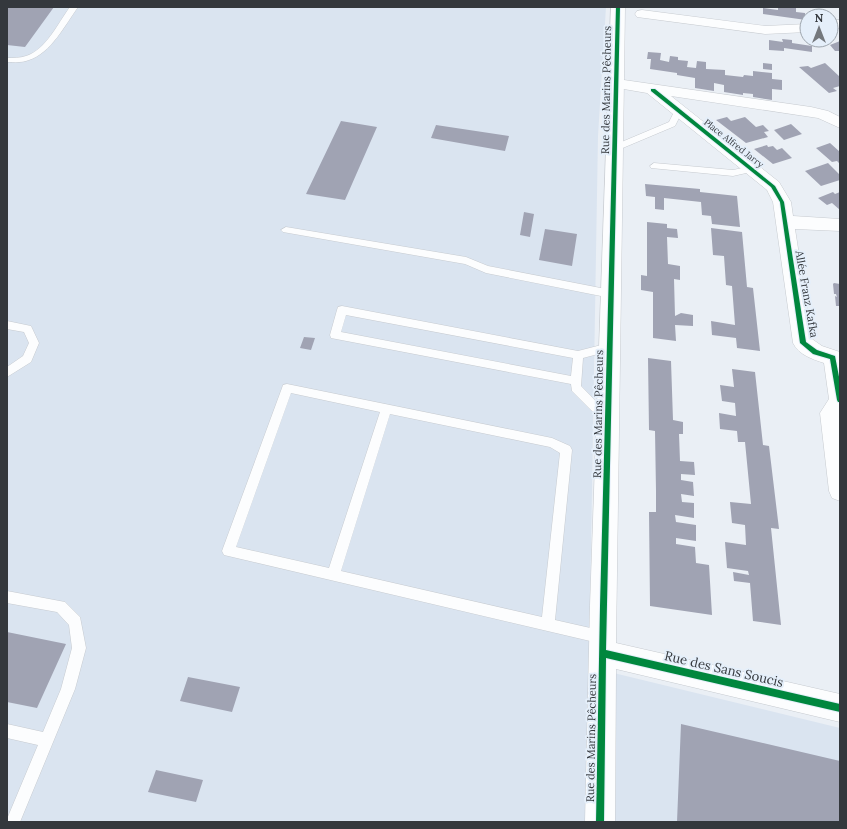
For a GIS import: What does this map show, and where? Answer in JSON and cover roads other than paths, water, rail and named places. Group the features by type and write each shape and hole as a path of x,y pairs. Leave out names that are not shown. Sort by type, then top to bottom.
{"street":[{"name":"Rue des Marins Pêcheurs","path":"600,822 602,645 618,7"},
{"path":"642,14 765,30 799,28"},
{"name":"Rue des Marins Pêcheurs","path":"617,84 811,112 822,114 840,123"},
{"name":"Place Alfred Jarry","path":"653,90 773,186 782,202 785,222"},
{"path":"785,222 840,225"},
{"name":"Allée Franz Kafka","path":"785,222 803,343 815,352 836,358 840,400 830,413 840,491"},
{"name":"Rue des Sans Soucis","path":"602,645 840,708"}],"lane":[{"path":"7,60 26,59 37,53 45,46 74,7"},
{"path":"615,148 672,124 679,110"},
{"path":"654,166 733,173 752,169"},
{"path":"286,230 466,261 486,269 611,294"},
{"path":"577,381 335,335 342,310 578,355 610,347"},
{"path":"7,325 27,329 34,343 27,360 7,373"},
{"path":"578,355 576,388 608,420"},
{"path":"548,624 566,450 552,443 287,388 228,551 548,624 602,645"},
{"path":"333,575 386,409"},
{"path":"7,597 60,606 75,622 79,648 68,689 13,822"},
{"path":"7,731 47,740"}]}
